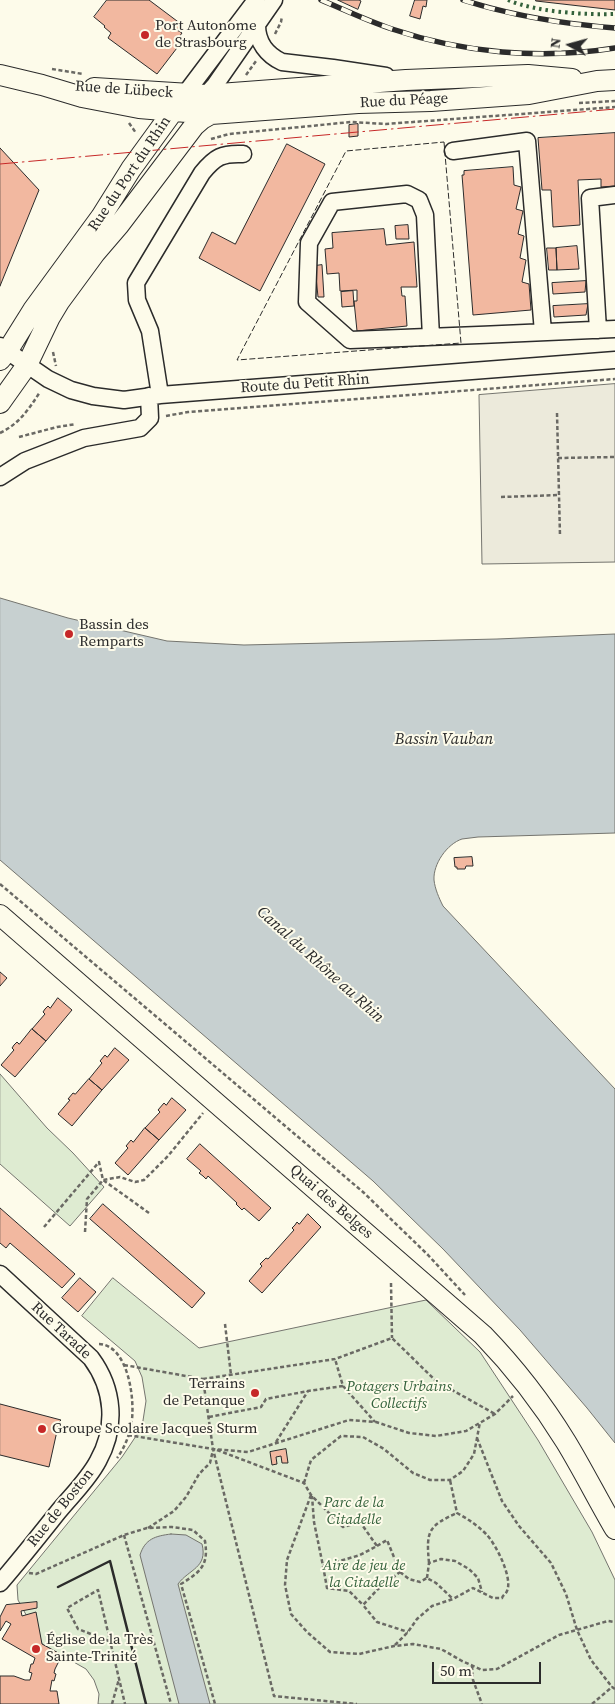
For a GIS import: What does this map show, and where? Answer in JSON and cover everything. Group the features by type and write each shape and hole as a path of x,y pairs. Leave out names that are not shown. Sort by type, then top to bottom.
{"main road":[{"name":"Rue de Lübeck","path":"0,75 45,76 211,114"},
{"name":"Rue du Péage","path":"206,95 406,80 528,75 606,80"},
{"name":"Rue du Péage","path":"211,114 358,103 431,101 529,94 606,80"},
{"name":"Rue de Lübeck","path":"182,106 206,95"},
{"name":"Rue du Port du Rhin","path":"95,253 113,218 182,106"},
{"name":"Rue du Port du Rhin","path":"3,352 101,217 132,169 182,106"},
{"name":"Rue du Port du Rhin","path":"0,403 27,365 59,302 194,126 211,114"},
{"name":"Quai des Belges","path":"0,915 459,1314 504,1357 566,1442 615,1529"}],"street":[{"name":"Rue du Port du Rhin","path":"182,106 256,0"},
{"path":"206,95 274,0"},
{"name":"Rue du Péage","path":"257,25 258,37 264,49 269,55 282,62 406,80"},
{"path":"453,151 527,141 543,332"},
{"path":"0,476 25,461 84,438 140,428 150,418 155,396 150,331 137,300 136,283 202,173 213,160 228,153 243,154"},
{"path":"432,337 425,215 419,200 407,194 332,202 309,243 306,302 350,340 432,337 615,329"},
{"path":"598,330 590,198 615,195"},
{"name":"Route du Petit Rhin","path":"3,352 27,365 53,373 71,390 93,396 124,400 615,360"},
{"name":"Rue Tarade","path":"0,1274 91,1358 99,1369 106,1384 109,1397 109,1427"},
{"name":"Rue de Boston","path":"0,1583 92,1471 104,1448 109,1427"}],"path":[{"path":"244,78 256,60"},
{"path":"45,76 87,75"},
{"path":"211,139 229,134 352,122 386,124 615,107"},
{"path":"0,433 12,427 31,406 53,373 53,349"},
{"name":"Route du Petit Rhin","path":"150,418 188,412 615,379"},
{"path":"557,413 560,536"},
{"path":"19,437 81,423"},
{"path":"558,458 615,457"},
{"path":"501,497 559,496"},
{"name":"Quai des Belges","path":"0,884 363,1192 428,1255 465,1295"},
{"path":"85,1232 87,1199 103,1180 120,1177 135,1182 144,1180 168,1156 214,1100"},
{"path":"44,1227 99,1162 103,1180 149,1213"},
{"path":"391,1283 392,1338 436,1381 495,1414"},
{"path":"225,1324 231,1375"},
{"path":"124,1365 203,1379 335,1359 392,1338"},
{"path":"335,1359 343,1386 376,1422"},
{"path":"203,1379 213,1449 274,1696 357,1704"},
{"path":"128,1435 213,1449 248,1452 349,1420 376,1422 409,1433 436,1436 466,1431 495,1414 525,1384"},
{"path":"209,1417 260,1407 266,1399 343,1386"},
{"path":"275,1444 308,1391"},
{"path":"304,1483 311,1460 341,1436 363,1437 384,1449 413,1473 430,1480 450,1480 463,1471 474,1454 480,1422"},
{"path":"477,1438 502,1501 519,1526 551,1563 566,1594 577,1630 591,1660 614,1688 592,1704"},
{"path":"213,1449 304,1483 311,1495 343,1526 360,1522 377,1546"},
{"path":"147,1528 174,1511 186,1497 199,1474 210,1463 213,1449"},
{"path":"394,1646 408,1632 417,1619 432,1606 473,1588 493,1598 502,1598 507,1590 508,1576 488,1536 471,1521 457,1513 450,1480"},
{"path":"311,1495 287,1560 285,1585 291,1614 307,1632 330,1652 359,1654 413,1644 441,1649 462,1662 482,1670 498,1669 559,1635 608,1621 615,1622"},
{"path":"311,1495 314,1522 327,1588 349,1591 377,1622 408,1632"},
{"path":"427,1578 429,1562 427,1543 430,1531 441,1520 457,1513"},
{"path":"11,1570 36,1574 124,1535 147,1528 172,1527 193,1530 205,1541 205,1562 199,1572 181,1584 215,1704"},
{"path":"124,1535 171,1704"},
{"path":"323,1566 360,1555 387,1540 400,1572 409,1579 420,1582 427,1578"},
{"path":"429,1562 441,1559 455,1561 469,1569 478,1578 482,1592"},
{"path":"363,1605 376,1590 400,1572"},
{"path":"427,1578 436,1583 452,1598"},
{"path":"109,1641 78,1629 67,1608 98,1590 125,1704"},
{"path":"472,1666 473,1680 482,1704"},
{"path":"112,1704 119,1678"}],"green space":[{"path":"0,1074 47,1128 104,1187 70,1226 0,1164"},
{"name":"Parc de la Citadelle","path":"113,1278 199,1348 426,1300 480,1352 538,1440 592,1532 615,1580 615,1704 98,1704 99,1694 94,1680 86,1669 42,1644 18,1600 17,1585 122,1457 142,1427 146,1401 142,1377 135,1361 82,1316"}],"shaded area":[{"path":"615,384 615,562 482,564 479,395"}],"water":[{"path":"0,598 68,618 167,641 244,645 497,639 615,634 615,833 462,839 451,845 442,855 438,861 434,880 443,906 615,1089 615,1443 520,1330 443,1249 373,1181 0,860"},
{"path":"171,1534 186,1535 202,1544 203,1552 200,1563 178,1584 210,1704 179,1704 140,1555 145,1545 151,1539"}],"building":[{"name":"Port Autonome de Strasbourg","path":"107,0 149,0 181,24 177,30 182,33 176,41 180,44 157,74 108,38 111,33 94,17"},
{"path":"338,0 359,0 361,1 358,9"},
{"path":"415,0 427,0 426,7 423,6 420,19 410,16"},
{"path":"615,0 615,10 536,1"},
{"path":"358,124 358,136 349,137 349,125"},
{"path":"615,133 615,186 601,187 601,179 578,180 580,225 553,227 551,190 542,190 538,138"},
{"path":"287,144 325,164 260,291 199,258 212,232 235,244"},
{"path":"0,148 39,190 0,286"},
{"path":"513,167 514,185 521,187 516,209 523,211 518,234 524,236 520,258 526,260 522,282 529,284 531,310 473,315 462,175 464,175 464,171"},
{"path":"408,225 409,239 396,239 395,226"},
{"path":"384,229 386,245 414,242 417,287 401,287 402,296 405,296 407,326 357,331 354,301 357,301 357,290 340,291 339,273 327,274 325,249 333,248 332,233"},
{"path":"577,246 579,269 557,270 556,248"},
{"path":"547,248 556,248 557,270 549,270"},
{"path":"322,265 324,297 318,297 315,266"},
{"path":"586,281 585,292 553,294 552,283"},
{"path":"353,291 354,306 342,307 341,292"},
{"path":"588,304 586,315 554,317 553,306"},
{"path":"472,857 473,866 466,866 465,869 457,869 455,867 454,858"},
{"path":"0,972 7,978 0,986"},
{"path":"58,998 72,1010 46,1041 32,1029 45,1014 43,1012 45,1009 48,1006 50,1008"},
{"path":"32,1029 46,1041 15,1077 1,1065 14,1050 12,1048 14,1045 17,1042 19,1044"},
{"path":"115,1048 129,1060 102,1090 89,1079 102,1063 100,1061 105,1055 107,1057"},
{"path":"89,1079 102,1090 72,1126 58,1114 70,1100 68,1099 73,1093 75,1094"},
{"path":"172,1098 186,1110 159,1140 145,1128 160,1112 158,1110 164,1103 166,1105"},
{"path":"145,1128 159,1140 128,1175 115,1163 128,1148 126,1146 131,1140 133,1142"},
{"path":"200,1144 271,1208 259,1221 244,1208 242,1210 208,1176 206,1179 199,1173 201,1171 187,1159"},
{"path":"103,1204 205,1293 192,1308 90,1219"},
{"path":"0,1208 75,1274 62,1288 10,1243 6,1248 0,1243"},
{"path":"308,1214 321,1227 262,1293 249,1281 262,1266 260,1264 266,1258 268,1259 294,1230 292,1228 297,1222 299,1224"},
{"path":"80,1278 96,1292 78,1312 62,1298"},
{"path":"0,1404 61,1420 49,1467 0,1455"},
{"path":"286,1449 288,1463 282,1463 281,1456 276,1457 277,1464 272,1465 270,1452"},
{"name":"Église de la Très Sainte-Trinité","path":"37,1602 37,1608 21,1611 22,1616 36,1612 42,1644 62,1655 55,1669 54,1673 56,1674 54,1681 52,1680 50,1691 57,1691 59,1704 0,1704 0,1676 14,1676 30,1680 32,1673 29,1672 35,1658 2,1639 11,1624 6,1621 0,1631 0,1617 6,1605"}],"railway":[{"path":"321,0 392,29 446,44 474,49 531,54 587,52 615,48"},
{"path":"463,0 501,11 538,18 615,28"}],"hedge":[{"path":"508,0 560,12 615,14"}],"fence":[{"path":"444,142 461,343 237,360 346,151 444,142"}],"wall":[{"path":"58,1587 110,1561 146,1704"}],"power":[{"path":"0,164 615,109"}],"place":[{"name":"Port Autonome de Strasbourg","path":"145,35"},
{"name":"Bassin des Remparts","path":"69,634"},
{"name":"Terrains de Petanque","path":"255,1393"},
{"name":"Groupe Scolaire Jacques Sturm","path":"42,1429"},
{"name":"Église de la Très Sainte-Trinité","path":"36,1649"}],"water label":[{"name":"Bassin Vauban","path":"444,740"},
{"name":"Canal du Rhône au Rhin","path":"320,965"}],"park label":[{"name":"Potagers Urbains Collectifs","path":"399,1396"},
{"name":"Aire de jeu de la Citadelle","path":"364,1574"}]}
